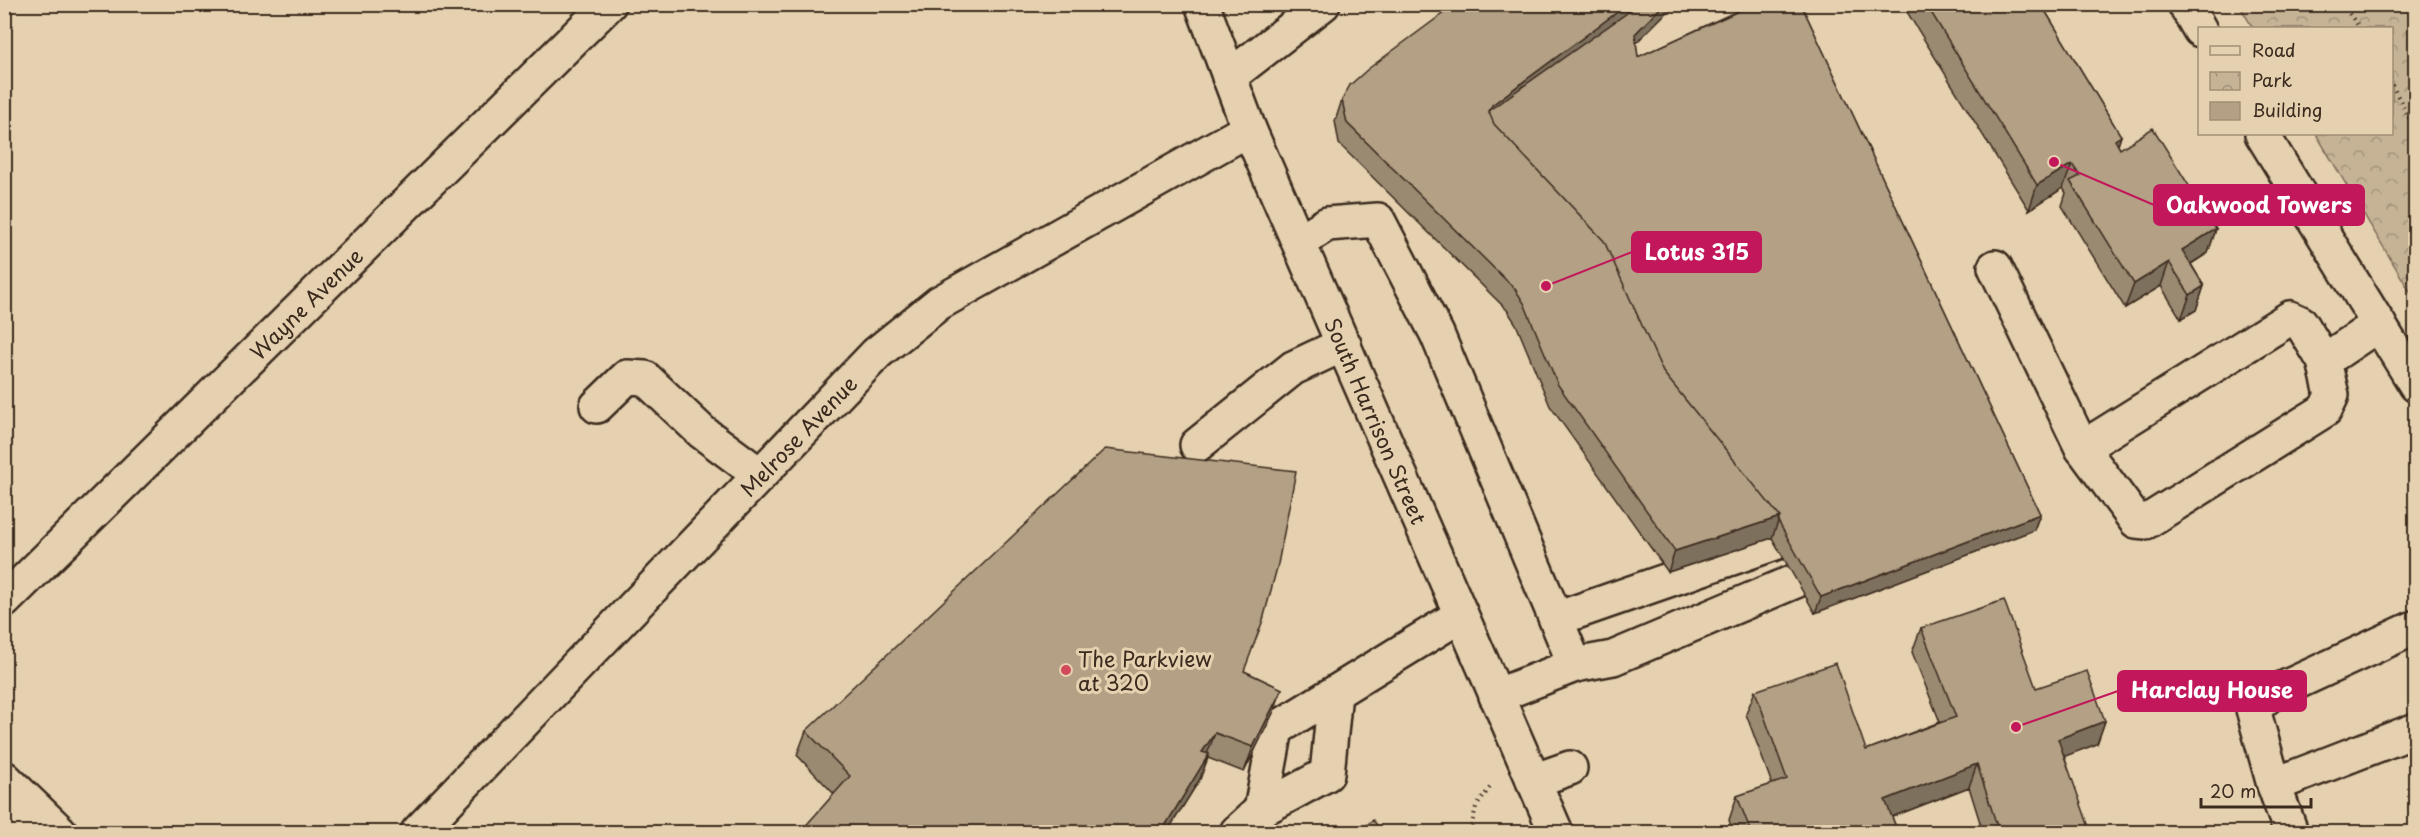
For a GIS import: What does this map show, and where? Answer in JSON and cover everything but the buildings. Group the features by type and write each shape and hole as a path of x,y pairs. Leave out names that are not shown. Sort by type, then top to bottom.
{"street":[{"name":"Wayne Avenue","path":"4,602 609,4"},
{"name":"South Harrison Street","path":"1202,4 1249,129 1300,241 1556,832"},
{"path":"1229,76 1323,4"},
{"path":"2185,4 2198,28"},
{"name":"Melrose Avenue","path":"418,832 877,353 939,303 1249,129"},
{"path":"2263,135 2415,385"},
{"path":"1300,241 1327,224 1378,220 1437,334 1575,665"},
{"path":"1995,267 2082,448 2136,521 2146,522 2325,410 2332,394 2324,361 2301,323 2290,318 2082,448"},
{"path":"2324,361 2379,324"},
{"path":"1197,445 1293,368 1344,344"},
{"path":"597,406 627,376 645,378 702,432 760,475"},
{"path":"1805,496 1837,564"},
{"path":"1556,619 1820,527"},
{"path":"1496,696 1575,665 1613,658 1870,550"},
{"path":"1261,810 1276,729 1461,615"},
{"path":"2291,832 2274,785 2253,710 2269,695 2415,627"},
{"path":"1237,832 1261,810 1327,774 1335,693"},
{"path":"2274,785 2415,730"},
{"path":"1533,780 1570,768"},
{"path":"4,778 37,825"}],"path":[{"path":"2342,4 2359,27"},
{"path":"2393,89 2415,131"},
{"path":"1470,832 1476,807 1491,786"}],"green space":[{"path":"2239,5 2415,5 2415,300 2317,135 2393,135 2393,27 2252,27"}],"place":[{"name":"Oakwood Towers","path":"2054,162"},
{"name":"Lotus 315","path":"1546,286"},
{"name":"The Parkview at 320","path":"1066,670"},
{"name":"Harclay House","path":"2016,727"}]}
